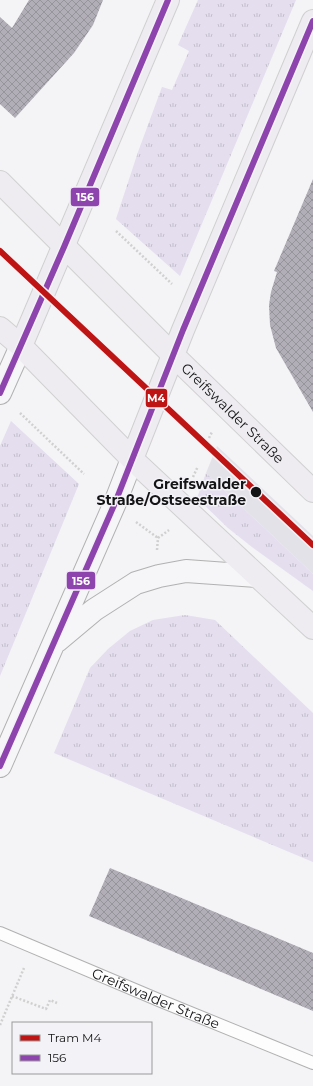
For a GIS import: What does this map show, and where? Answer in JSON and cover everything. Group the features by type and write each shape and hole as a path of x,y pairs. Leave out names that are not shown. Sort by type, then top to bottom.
{"main road":[{"path":"0,393 22,346 168,0"},
{"path":"0,766 115,503 173,355 313,21"},
{"name":"Greifswalder Straße","path":"0,182 173,355 313,491"},
{"path":"0,328 22,346 132,459 313,628"},
{"path":"53,644 94,610 136,583 159,576 186,571 257,576"}],"lane":[{"name":"Greifswalder Straße","path":"0,933 313,1063"}],"path":[{"path":"116,230 174,285"},
{"path":"20,413 84,474"},
{"path":"136,522 158,538"},
{"path":"156,552 158,538 171,528"},
{"path":"0,1025 33,947"},
{"path":"12,996 46,1009 50,1000 57,1003"}],"shaded area":[{"path":"217,446 313,536 313,574 206,473"}],"green space":[{"path":"198,0 296,0 180,276 116,219 138,152 162,87 172,90 189,51 178,45"},
{"path":"11,421 79,484 0,676 0,446"},
{"path":"206,473 313,574 313,591 228,528 197,498"},
{"path":"185,615 215,620 313,713 313,862 54,753 90,668 108,649 130,631 153,620"}],"building":[{"path":"29,0 103,0 93,25 74,53 15,118 0,104 0,17 12,28"},
{"path":"313,179 313,412 276,348 270,325 269,305 277,272 274,271"},
{"path":"110,868 313,953 313,1011 89,916"}],"tram line":[{"name":"M4","path":"0,251 313,545"}],"transit line":[{"name":"156","path":"0,393 64,247 168,0"},
{"name":"156","path":"0,766 115,503 183,330 313,21"}],"place":[{"name":"Greifswalder Straße/Ostseestraße","path":"256,492"}]}
